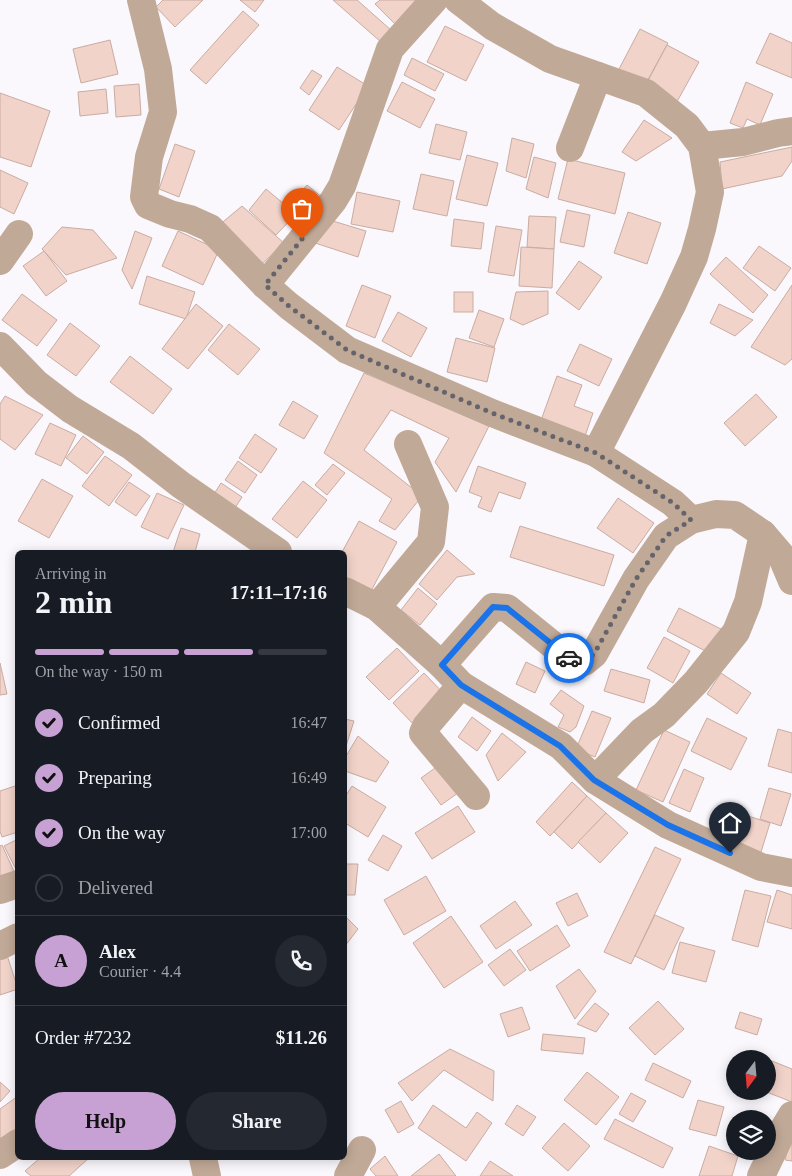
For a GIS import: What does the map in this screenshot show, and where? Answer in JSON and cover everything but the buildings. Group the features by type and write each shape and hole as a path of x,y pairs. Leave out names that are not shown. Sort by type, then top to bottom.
{"street":[{"path":"141,0 158,69 163,112 148,157 144,197 148,204 210,228 265,285 289,306 347,350 492,413 596,453 673,503 691,520"},
{"path":"265,285 333,201 342,186 390,49 434,0"},
{"path":"458,0 492,26 550,59 646,93 687,126 702,146 710,192 694,257 673,303 596,453"},
{"path":"570,148 598,76"},
{"path":"702,146 743,142 792,131"},
{"path":"0,261 19,234"},
{"path":"0,346 36,383 70,409 131,446 181,485 275,550"},
{"path":"377,606 431,542 435,506 408,444"},
{"path":"442,665 493,607 507,608 570,659 584,662 594,654 636,579 666,536 691,520 716,514 735,515 763,534 781,554 792,581"},
{"path":"594,780 642,731 664,715 696,682 736,632 748,602 763,534"},
{"path":"347,592 377,606 442,665 461,685 560,746 594,780 668,825 761,867 792,873"},
{"path":"461,685 426,726 423,733 476,796"},
{"path":"0,890 15,885"},
{"path":"0,946 15,938"},
{"path":"760,1176 792,1115"},
{"path":"0,1155 15,1145"},
{"path":"348,1176 362,1150"},
{"path":"203,1160 207,1176"}],"way so far":[{"path":"302,239 265,285 289,306 347,350 492,413 596,453 673,503 691,520 666,536 636,579 594,654 584,662 569,658"}],"route":[{"path":"569,658 507,608 493,607 442,665 461,685 560,746 594,780 668,825 730,853"}]}
